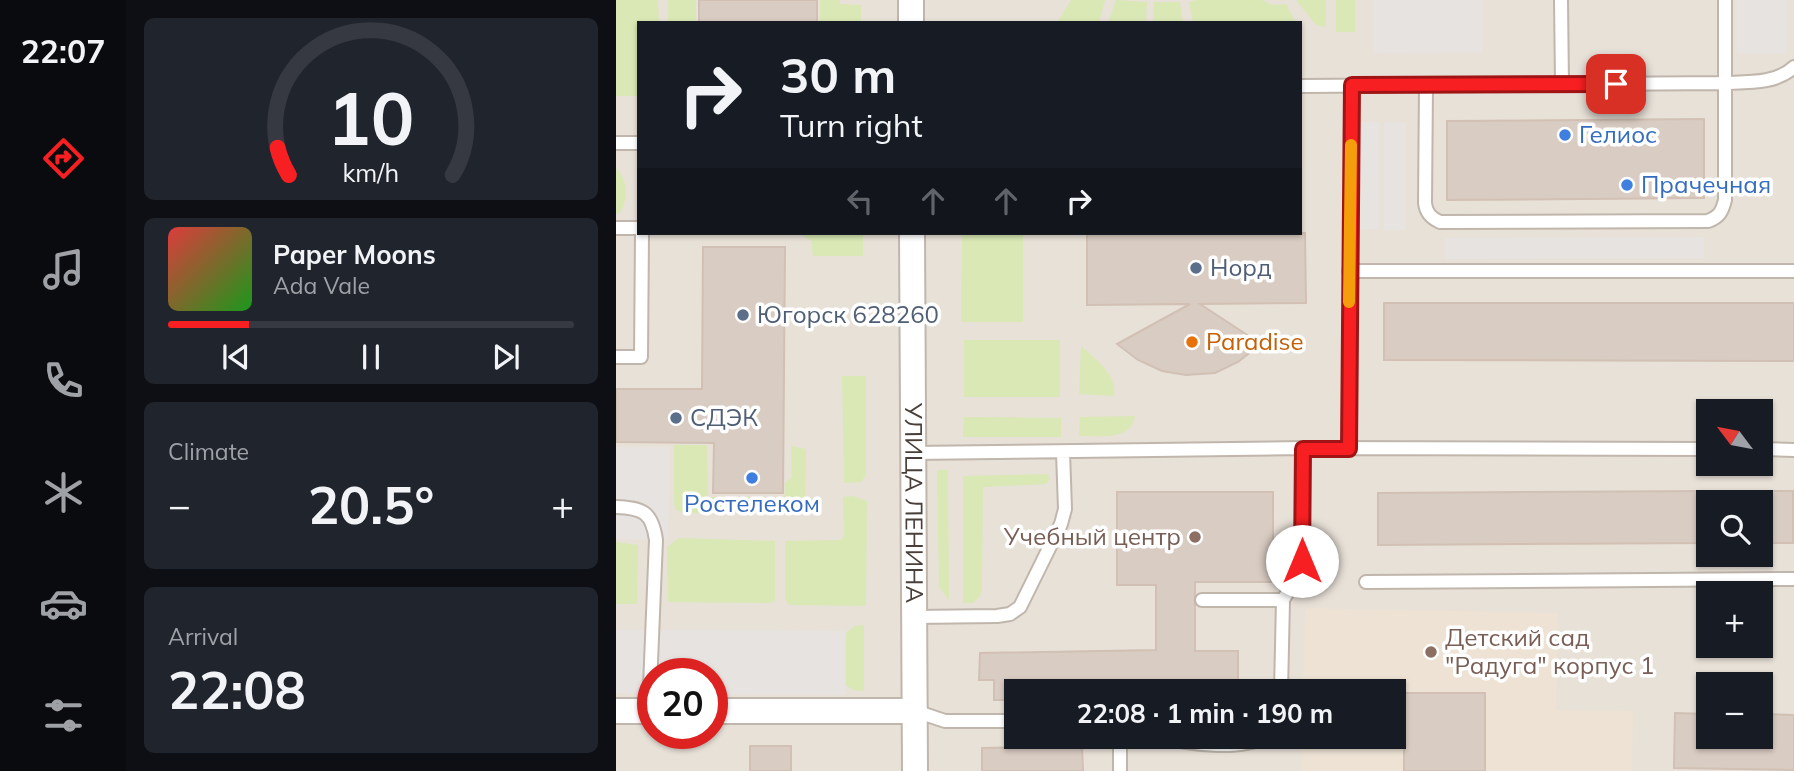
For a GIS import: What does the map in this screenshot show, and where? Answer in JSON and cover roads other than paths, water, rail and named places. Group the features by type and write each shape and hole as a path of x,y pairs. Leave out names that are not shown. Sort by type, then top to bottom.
{"street":[{"path":"911,0 911,21"},
{"name":"УЛИЦА ЛЕНИНА","path":"912,235 915,771"},
{"path":"616,711 637,711"},
{"path":"728,712 915,711"}],"lane":[{"path":"1562,0 1562,84"},
{"path":"1426,85 1425,203 1432,219 1440,222 1708,221 1716,218 1723,210 1725,200 1725,0"},
{"path":"1302,86 1724,83 1769,80 1789,72 1794,67"},
{"path":"1349,449 1352,85"},
{"path":"616,143 637,143"},
{"path":"616,228 637,228"},
{"path":"616,357 641,357 642,235"},
{"path":"1349,271 1794,271"},
{"path":"1281,679 1283,600 1298,575 1302,561 1303,449"},
{"path":"913,453 1696,449"},
{"path":"1773,449 1794,450"},
{"path":"914,617 997,616 1010,614 1020,607 1061,524 1065,509 1063,452"},
{"path":"616,506 634,507 646,513 653,524 656,540 653,658"},
{"path":"1366,582 1794,579"},
{"path":"1202,600 1283,600"},
{"path":"915,711 945,721 1004,721"},
{"path":"1120,749 1120,771"}],"place":[{"name":"Гелиос","path":"1565,135"},
{"name":"Прачечная","path":"1627,185"},
{"name":"Норд","path":"1196,268"},
{"name":"Югорск 628260","path":"743,315"},
{"name":"Paradise","path":"1192,342"},
{"name":"СДЭК","path":"676,418"},
{"name":"Ростелеком","path":"752,478"},
{"name":"Учебный центр","path":"1195,537"},
{"name":"Детский сад \"Радуга\" корпус 1","path":"1431,652"}]}
